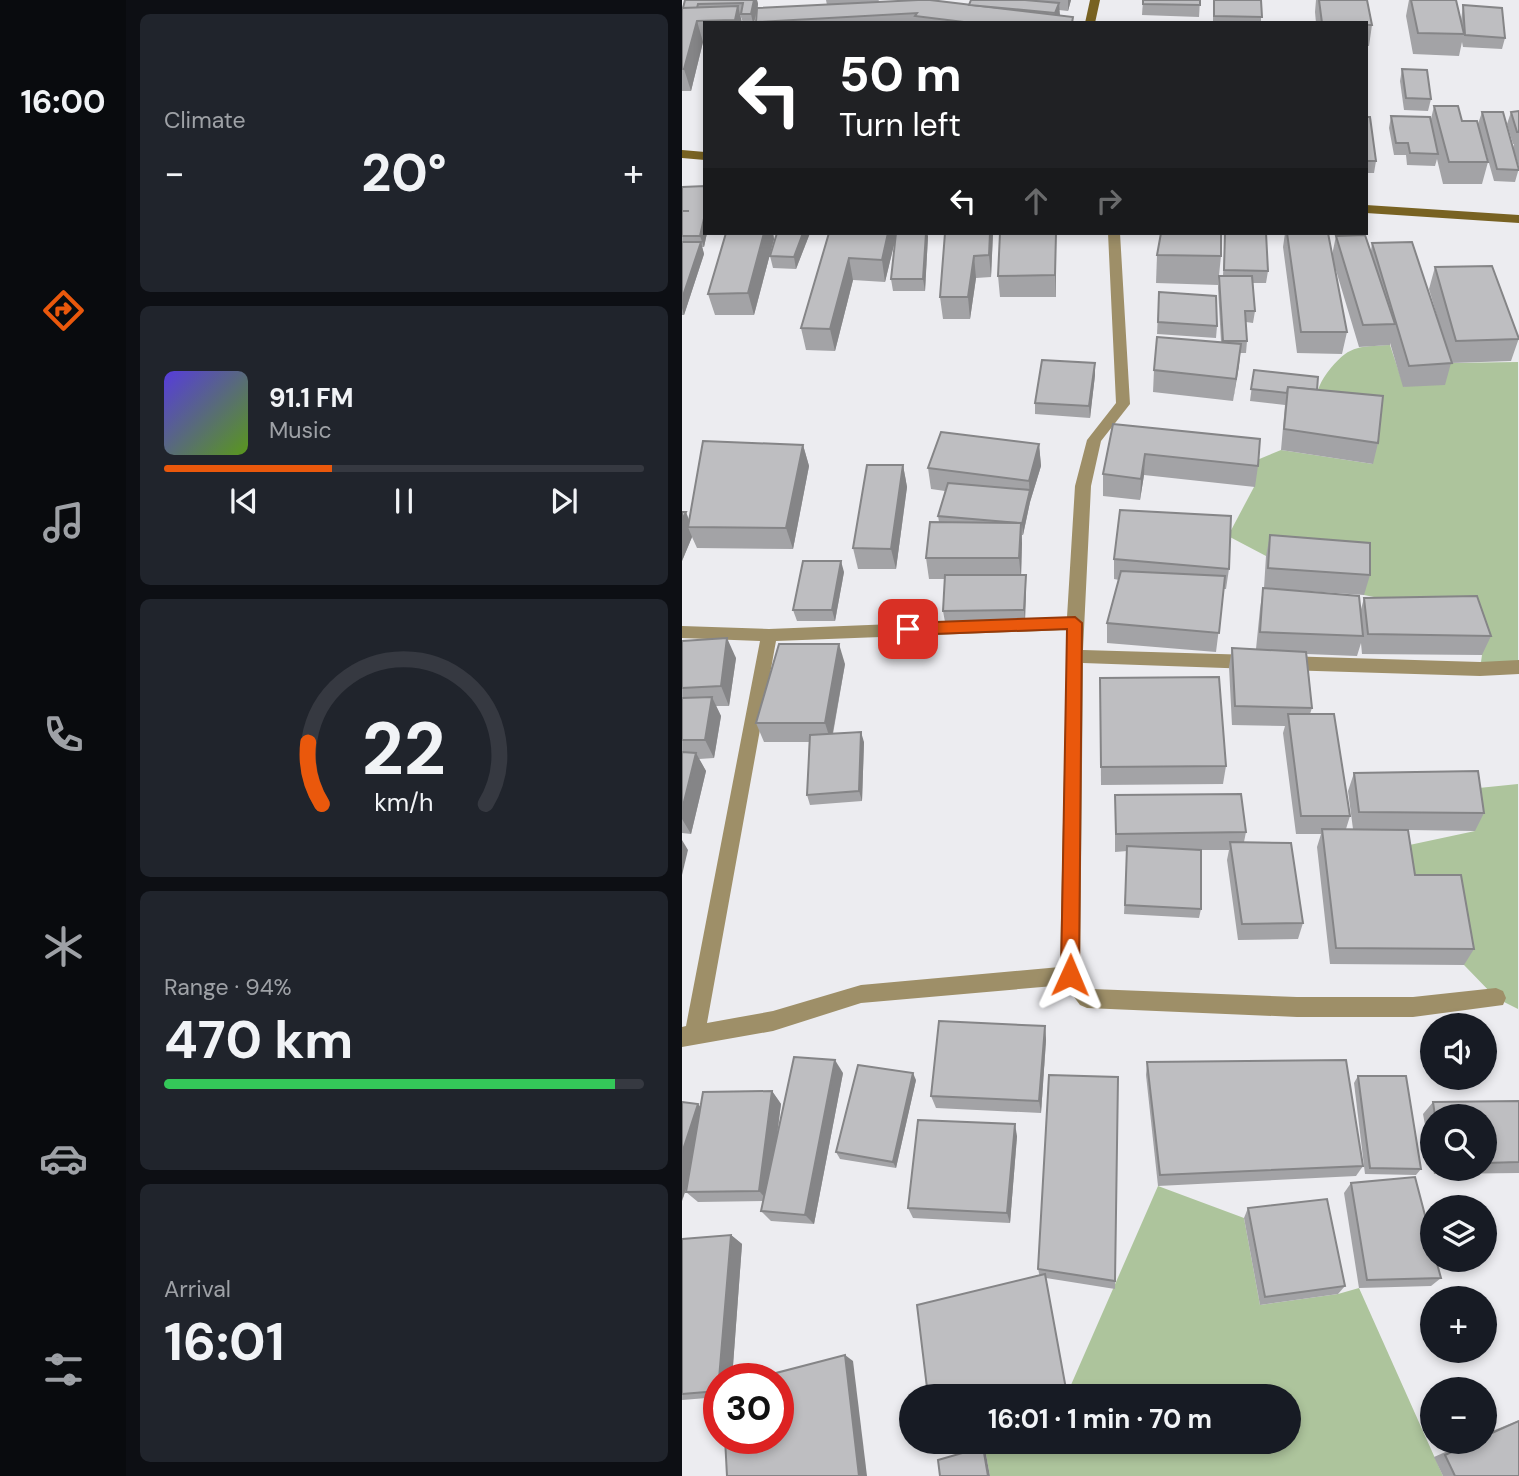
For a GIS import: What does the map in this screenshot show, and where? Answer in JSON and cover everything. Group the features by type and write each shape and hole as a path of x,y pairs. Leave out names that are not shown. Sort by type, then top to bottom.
{"main road":[{"path":"1090,21 1094,0"},
{"path":"682,155 703,156"},
{"path":"1368,209 1518,219"}],"street":[{"path":"1114,235 1123,404 1094,440 1083,486 1074,656 1070,975 1087,998 1297,1007 1413,1007 1496,998"},
{"path":"682,632 769,635 1075,623"},
{"path":"769,635 689,1036 773,1021 860,994 1070,975"},
{"path":"1074,656 1480,669 1518,667"}],"green space":[{"path":"1390,345 1404,387 1450,363 1518,362 1518,667 1480,669 1482,655 1469,616 1364,595 1364,564 1266,556 1228,536 1254,487 1257,460 1281,450 1373,464 1314,409 1321,382 1341,357 1361,347"},
{"path":"1518,784 1518,1009 1496,998 1464,965 1408,891 1400,847 1475,831 1469,789"},
{"path":"1158,1186 1244,1218 1260,1305 1338,1294 1359,1288 1420,1425 1420,1454 1433,1454 1443,1476 990,1476 986,1454 1301,1454 1301,1384 1071,1384"}],"building":[{"path":"685,0 754,0 751,14 741,14 743,3 698,4 697,8 683,8"},
{"path":"930,0 1073,17 1072,21 956,21 915,16 917,13 756,21 757,8"},
{"path":"971,0 1059,3 1055,13 969,5"},
{"path":"1143,0 1200,0 1200,5 1143,4"},
{"path":"1214,0 1261,0 1262,17 1214,16"},
{"path":"1319,0 1367,0 1372,25 1368,25 1368,21 1322,21"},
{"path":"1411,0 1456,0 1464,34 1418,33"},
{"path":"1463,5 1502,8 1505,38 1465,35"},
{"path":"738,6 735,20 697,21 682,69 682,8"},
{"path":"1402,69 1427,70 1431,99 1406,98"},
{"path":"1434,106 1458,106 1462,121 1477,121 1488,162 1449,162"},
{"path":"1519,111 1519,132 1517,132 1511,112"},
{"path":"1482,112 1503,112 1519,170 1497,169"},
{"path":"1391,116 1430,117 1438,154 1410,153 1408,143 1396,143"},
{"path":"1368,117 1370,117 1376,161 1368,161"},
{"path":"703,186 703,223 700,236 682,236 682,187"},
{"path":"725,235 763,235 748,293 708,294"},
{"path":"776,235 802,235 794,257 770,256"},
{"path":"828,235 888,235 882,260 849,258 830,329 801,328"},
{"path":"896,235 926,235 923,279 891,279"},
{"path":"945,235 990,235 989,255 974,256 968,297 940,297"},
{"path":"1000,235 1056,235 1055,275 998,276"},
{"path":"1161,235 1221,235 1221,256 1157,255"},
{"path":"1225,235 1266,235 1268,271 1224,270"},
{"path":"1287,235 1328,235 1347,332 1301,332"},
{"path":"1365,235 1395,324 1363,325 1336,236"},
{"path":"682,242 701,242 682,299"},
{"path":"1412,242 1452,363 1409,366 1372,243"},
{"path":"1492,266 1519,339 1456,341 1435,267"},
{"path":"1219,276 1252,276 1255,311 1245,311 1247,341 1223,341"},
{"path":"1159,292 1216,296 1217,326 1158,322"},
{"path":"1157,337 1241,344 1236,379 1154,370"},
{"path":"1042,360 1095,363 1089,406 1035,403"},
{"path":"1254,370 1318,377 1317,390 1288,387 1287,393 1251,389"},
{"path":"1288,387 1383,396 1378,443 1284,429"},
{"path":"1113,424 1260,439 1258,466 1145,454 1141,479 1103,474"},
{"path":"941,432 1039,444 1029,481 928,468"},
{"path":"703,441 803,445 786,528 688,527"},
{"path":"867,465 903,465 891,549 853,548"},
{"path":"948,483 1030,490 1022,524 938,516"},
{"path":"1120,510 1231,516 1229,569 1114,559"},
{"path":"930,522 1021,523 1019,558 926,558"},
{"path":"1270,535 1370,543 1370,575 1268,568"},
{"path":"803,561 841,561 832,610 793,610"},
{"path":"1121,571 1225,576 1219,633 1107,623"},
{"path":"945,575 1026,575 1024,610 943,611"},
{"path":"1263,588 1359,596 1363,636 1260,632"},
{"path":"1477,596 1491,636 1368,634 1364,598"},
{"path":"727,638 721,686 682,688 682,641"},
{"path":"779,644 839,644 825,723 756,723"},
{"path":"1232,648 1306,652 1312,708 1235,706"},
{"path":"1219,677 1226,766 1101,767 1100,678"},
{"path":"712,697 705,740 682,740 682,698"},
{"path":"1288,714 1334,714 1350,816 1301,816"},
{"path":"861,732 859,791 807,795 810,735"},
{"path":"682,752 696,753 682,810"},
{"path":"1478,771 1484,813 1359,812 1354,773"},
{"path":"1241,794 1246,832 1116,834 1115,795"},
{"path":"1322,829 1408,830 1415,875 1461,875 1474,949 1336,948"},
{"path":"1230,842 1291,843 1303,923 1242,924"},
{"path":"1127,846 1201,850 1201,909 1125,905"},
{"path":"939,1021 1045,1026 1039,1101 931,1096"},
{"path":"794,1057 835,1060 805,1215 761,1211"},
{"path":"1346,1060 1363,1166 1160,1175 1147,1062"},
{"path":"858,1065 913,1073 893,1162 836,1152"},
{"path":"1049,1075 1118,1077 1115,1281 1038,1269"},
{"path":"1358,1076 1406,1076 1420,1169 1370,1168"},
{"path":"772,1091 759,1191 686,1192 703,1092"},
{"path":"1519,1101 1519,1162 1497,1163 1497,1104 1433,1102"},
{"path":"682,1102 698,1104 682,1153"},
{"path":"918,1120 1015,1124 1007,1213 908,1208"},
{"path":"1415,1177 1420,1196 1420,1272 1439,1272 1441,1278 1367,1280 1351,1183"},
{"path":"1327,1199 1345,1286 1265,1297 1248,1208"},
{"path":"731,1235 720,1363 703,1363 703,1392 682,1394 682,1239"},
{"path":"1045,1274 1065,1384 927,1384 917,1305"},
{"path":"845,1355 859,1476 727,1476 726,1454 794,1454 794,1368"},
{"path":"1519,1421 1519,1476 1455,1476 1445,1455 1497,1454 1497,1431"},
{"path":"959,1454 984,1454 988,1476 940,1476 938,1460"}],"route":[{"path":"908,629 1075,623 1070,975"}]}
